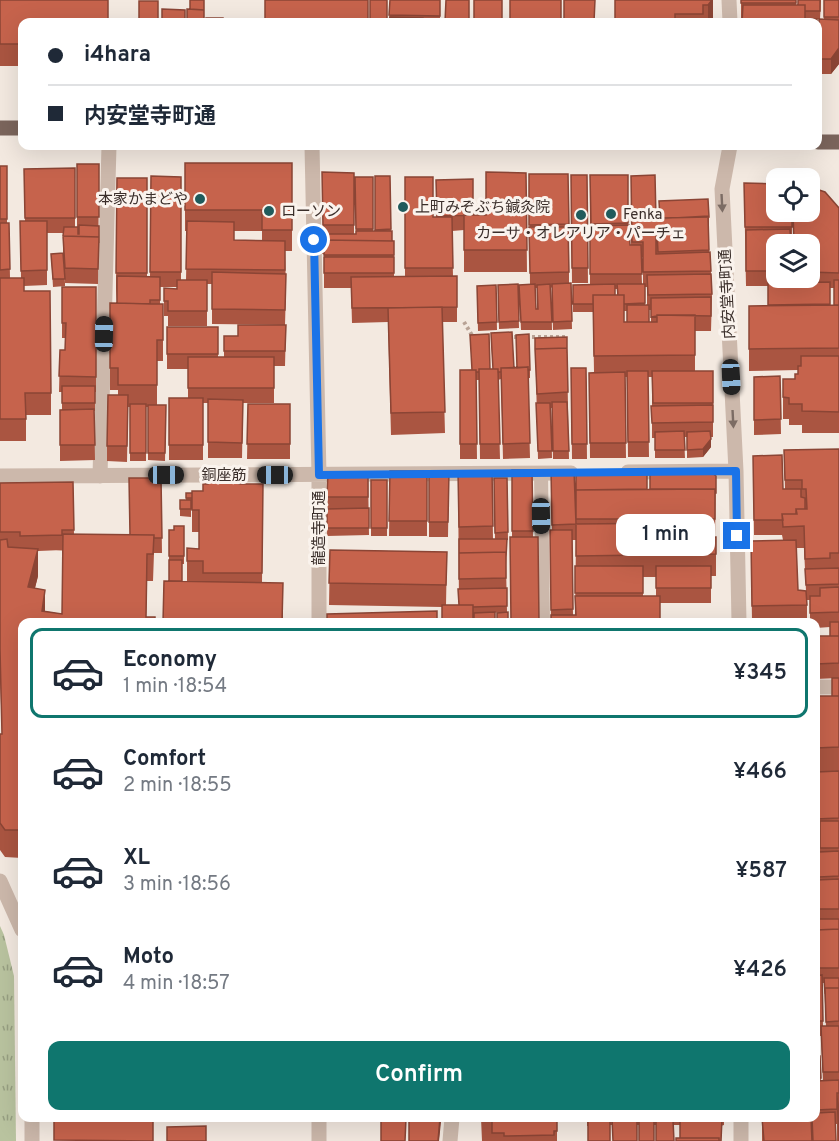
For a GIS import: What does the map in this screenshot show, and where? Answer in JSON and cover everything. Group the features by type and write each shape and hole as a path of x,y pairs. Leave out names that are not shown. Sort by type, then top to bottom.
{"main road":[{"path":"0,128 18,128"},
{"path":"822,142 839,142"}],"street":[{"path":"729,0 729,18"},
{"path":"100,476 109,150"},
{"name":"龍造寺町通","path":"312,150 319,475 319,618"},
{"name":"内安堂寺町通","path":"729,150 722,189 736,471 739,618"},
{"path":"610,472 736,471"},
{"name":"銅座筋","path":"0,476 587,473"},
{"path":"820,687 839,687"},
{"path":"0,881 18,921"},
{"path":"32,1122 32,1141"},
{"path":"319,1122 319,1141"},
{"path":"450,1141 452,1122"},
{"path":"741,1122 741,1141"}],"lane":[{"path":"541,473 543,618"}],"path":[{"path":"464,322 473,337 485,337"},
{"path":"497,337 568,337"}],"green space":[{"path":"0,926 14,976 16,1141 0,1141"}],"building":[{"path":"0,0 108,0 108,18 18,18 18,44 0,44"},
{"path":"190,0 204,0 204,10 190,9"},
{"path":"265,0 368,0 368,18 265,18"},
{"path":"370,0 387,0 387,18 370,18"},
{"path":"390,0 440,0 440,16 389,15"},
{"path":"446,0 469,0 469,18 445,18"},
{"path":"474,0 502,0 502,18 474,18"},
{"path":"510,0 561,0 561,18 510,18"},
{"path":"564,0 595,0 594,18 564,18"},
{"path":"615,0 712,0 708,5 703,5 703,14 675,14 675,18 615,18"},
{"path":"741,0 796,0 796,3 741,3"},
{"path":"798,0 820,0 820,11 805,11 805,5 798,5"},
{"path":"824,0 839,0 839,17 824,17"},
{"path":"139,1 158,1 158,18 139,18"},
{"path":"743,5 805,5 805,18 742,18"},
{"path":"162,9 185,10 185,18 162,18"},
{"path":"187,9 204,10 204,18 187,18"},
{"path":"822,19 839,20 839,48 831,59 822,59"},
{"path":"185,163 292,163 292,230 262,230 262,210 185,210"},
{"path":"77,164 99,164 99,217 77,217"},
{"path":"0,166 7,166 7,219 0,219"},
{"path":"75,168 75,218 25,218 24,169"},
{"path":"322,172 354,173 354,225 323,225"},
{"path":"486,172 526,173 527,250 464,250 464,215 486,215"},
{"path":"529,174 568,174 569,224 529,225"},
{"path":"571,175 587,175 588,268 572,268"},
{"path":"590,175 628,175 628,223 591,224"},
{"path":"655,175 656,219 708,216 709,250 658,252 656,232 656,254 710,252 711,271 643,272 643,242 632,242 631,176"},
{"path":"151,176 181,177 181,272 150,272"},
{"path":"375,176 390,176 391,229 375,230"},
{"path":"355,177 373,177 373,229 356,229"},
{"path":"405,177 433,177 433,217 452,217 453,268 405,268"},
{"path":"117,178 147,178 147,273 116,273"},
{"path":"473,179 473,215 437,216 436,180"},
{"path":"744,183 766,184 766,222 792,222 792,227 745,227"},
{"path":"820,190 825,192 839,208 839,273 820,272 820,234 794,234 793,222 820,222"},
{"path":"708,199 709,217 660,218 659,201"},
{"path":"20,221 47,221 47,270 21,271"},
{"path":"187,221 234,222 234,240 285,241 285,270 186,269"},
{"path":"0,223 9,223 10,269 0,270"},
{"path":"79,225 99,226 99,237 63,236 64,227 78,227 79,234"},
{"path":"629,225 630,245 641,245 642,274 590,274 590,226"},
{"path":"529,227 568,227 569,272 530,273"},
{"path":"790,229 790,234 766,234 766,271 746,271 746,230"},
{"path":"356,231 392,231 392,241 324,240 324,246 322,246 322,234 356,234"},
{"path":"63,236 99,237 98,269 65,268"},
{"path":"324,240 394,241 394,255 324,255"},
{"path":"63,253 65,279 53,279 51,254"},
{"path":"324,257 394,257 394,273 324,273"},
{"path":"212,272 286,274 285,310 212,309"},
{"path":"711,274 712,294 648,295 647,275"},
{"path":"117,276 160,277 160,300 150,300 150,304 117,303"},
{"path":"457,276 457,307 352,308 351,277"},
{"path":"0,278 24,278 24,291 50,291 51,393 25,393 26,419 0,419"},
{"path":"177,280 207,280 207,311 168,311 168,301 164,301 164,288 177,289"},
{"path":"834,280 839,280 839,305 834,305"},
{"path":"820,282 830,282 830,304 768,305 768,288 820,288"},
{"path":"571,283 572,321 553,322 552,284"},
{"path":"518,284 519,321 499,322 498,285"},
{"path":"535,284 536,309 538,309 537,285 550,284 552,322 521,322 519,285"},
{"path":"615,284 615,295 593,295 593,304 573,304 573,285"},
{"path":"617,284 645,284 645,303 624,304 624,295 618,295"},
{"path":"496,285 497,322 478,323 477,286"},
{"path":"62,287 96,287 96,377 59,376 60,350 65,350 66,323 62,323"},
{"path":"593,295 624,295 624,322 657,322 657,315 695,315 695,355 594,356"},
{"path":"711,297 711,316 657,315 651,317 651,298"},
{"path":"110,303 163,304 163,340 157,340 157,385 118,385 118,368 110,368"},
{"path":"627,305 649,305 649,322 627,322"},
{"path":"839,305 839,348 749,349 749,306"},
{"path":"442,307 445,412 391,413 388,308"},
{"path":"238,325 286,325 285,351 224,351 224,336 238,336"},
{"path":"167,327 218,327 218,354 167,354"},
{"path":"512,332 514,368 501,368 501,372 498,372 498,369 493,369 491,333"},
{"path":"489,334 490,369 479,369 479,372 476,372 472,370 470,335"},
{"path":"529,334 530,370 528,367 517,368 516,335"},
{"path":"567,337 567,348 535,349 535,338"},
{"path":"567,348 568,392 537,394 535,349"},
{"path":"801,356 839,356 839,412 802,411 802,404 789,404 789,398 783,397 783,379 795,379 798,366 801,366"},
{"path":"188,357 274,357 274,388 188,388"},
{"path":"528,367 530,443 503,444 501,368"},
{"path":"571,368 586,368 587,444 572,444"},
{"path":"479,369 498,369 500,444 480,444"},
{"path":"460,370 476,370 477,444 460,444"},
{"path":"627,371 648,371 649,442 628,442"},
{"path":"652,371 713,371 713,403 653,403"},
{"path":"625,372 626,443 590,443 589,373"},
{"path":"780,376 781,419 754,420 754,377"},
{"path":"62,386 95,386 95,403 62,403"},
{"path":"108,395 128,395 127,446 107,446"},
{"path":"169,398 203,398 203,445 169,445"},
{"path":"208,399 243,400 242,443 208,442"},
{"path":"552,402 567,402 569,451 553,451"},
{"path":"536,403 550,403 552,451 538,451"},
{"path":"130,404 146,404 146,453 130,453"},
{"path":"248,404 290,404 290,444 247,444"},
{"path":"148,405 166,405 165,453 148,453"},
{"path":"713,405 713,422 652,423 651,406"},
{"path":"94,409 95,445 60,445 60,410"},
{"path":"684,431 685,450 655,450 655,432"},
{"path":"710,431 711,439 703,449 687,450 687,432"},
{"path":"839,449 839,553 830,553 830,558 805,559 804,526 783,527 782,514 797,514 796,509 807,509 806,489 802,489 802,480 785,480 784,450"},
{"path":"782,455 783,489 801,489 801,497 805,498 805,509 796,509 796,514 782,514 783,520 754,520 753,456"},
{"path":"512,470 532,470 533,531 512,531"},
{"path":"551,470 574,470 576,524 552,525"},
{"path":"576,470 647,471 647,489 576,490"},
{"path":"650,470 708,470 716,476 716,493 715,489 650,489"},
{"path":"390,471 427,471 427,521 389,521"},
{"path":"492,471 493,526 459,527 458,472"},
{"path":"328,472 368,472 368,497 327,497"},
{"path":"429,472 449,472 448,522 429,522"},
{"path":"129,478 161,478 162,538 154,538 154,535 130,535"},
{"path":"494,478 507,478 508,532 495,533"},
{"path":"371,480 387,480 387,528 371,528"},
{"path":"208,481 263,484 262,573 203,573 203,561 187,561 187,548 199,549 199,510 192,510 192,491 203,491 203,484 208,484"},
{"path":"73,482 74,530 62,530 62,535 20,536 20,532 0,532 0,483"},
{"path":"715,489 715,519 576,519 576,490"},
{"path":"186,493 192,493 192,498 186,498"},
{"path":"180,500 191,500 191,509 180,509"},
{"path":"369,508 369,528 327,528 327,509"},
{"path":"687,523 687,538 716,537 716,554 576,556 576,524"},
{"path":"174,526 184,526 184,556 169,556 169,530 174,530"},
{"path":"550,530 572,530 573,609 551,610"},
{"path":"63,534 154,535 153,554 147,554 146,617 155,618 18,618 18,830 5,830 0,823 0,734 2,734 0,540 7,539 8,547 38,549 28,587 45,590 42,611 62,614"},
{"path":"510,537 538,537 539,618 511,618"},
{"path":"459,539 507,539 506,557 506,552 459,553"},
{"path":"796,540 798,590 806,591 807,605 752,606 751,541"},
{"path":"330,550 447,552 446,585 329,583"},
{"path":"506,552 506,578 459,579 459,553"},
{"path":"169,560 182,560 182,581 169,581"},
{"path":"575,566 643,566 643,593 575,593"},
{"path":"656,566 711,566 711,588 656,588"},
{"path":"839,568 839,584 806,585 805,569"},
{"path":"164,581 283,583 282,618 163,618"},
{"path":"839,587 839,612 810,613 810,596 820,596 820,588"},
{"path":"507,588 507,606 459,605 458,589"},
{"path":"575,596 660,596 660,618 551,618 551,615 576,615"},
{"path":"442,605 473,605 473,618 442,618"},
{"path":"437,611 437,618 327,618 327,614"},
{"path":"495,612 495,618 474,618 474,613"},
{"path":"508,612 508,618 497,618 497,613"},
{"path":"830,622 839,622 839,636 830,636"},
{"path":"820,636 839,636 839,663 820,664"},
{"path":"832,678 839,678 839,696 832,696"},
{"path":"820,696 839,696 839,747 820,748"},
{"path":"839,771 839,818 820,819 820,772"},
{"path":"820,821 839,821 839,848 820,848"},
{"path":"839,851 839,876 820,877 820,852"},
{"path":"839,879 839,909 820,909 820,880"},
{"path":"820,919 839,919 839,929 820,930"},
{"path":"839,929 839,968 820,968 820,930"},
{"path":"820,975 822,975 823,1021 820,1021"},
{"path":"824,978 839,978 839,988 825,988 825,994"},
{"path":"825,988 839,988 839,1021 826,1022"},
{"path":"821,1026 839,1026 839,1072 823,1072"},
{"path":"839,1080 837,1109 820,1110 820,1081"},
{"path":"837,1093 839,1093 839,1141"},
{"path":"835,1112 836,1141 813,1141 812,1122 820,1122 820,1113"},
{"path":"54,1122 153,1122 153,1141 54,1140"},
{"path":"381,1122 406,1122 405,1141 381,1141"},
{"path":"409,1122 440,1122 438,1141 409,1141"},
{"path":"492,1122 557,1122 557,1131 554,1131 554,1135 504,1136 504,1133 492,1133"},
{"path":"588,1122 610,1122 610,1141 588,1141"},
{"path":"612,1122 637,1122 637,1141 613,1141"},
{"path":"639,1122 654,1122 654,1141 639,1141"},
{"path":"656,1122 673,1122 674,1141 656,1141"},
{"path":"680,1122 722,1122 721,1141 719,1138 680,1138"},
{"path":"762,1122 811,1122 812,1141 764,1141"},
{"path":"206,1126 206,1141 167,1141 167,1127"},
{"path":"676,1138 719,1138 719,1141 676,1141"}],"place":[{"name":"本家かまどや","path":"200,199"},
{"name":"上町みぞぶち鍼灸院","path":"403,207"},
{"name":"ローソン","path":"269,211"},
{"name":"Fenka","path":"611,214"},
{"name":"カーサ・オレアリア・パーチェ","path":"581,215"}],"route":[{"path":"314,240 319,475 736,471 737,536"}]}
